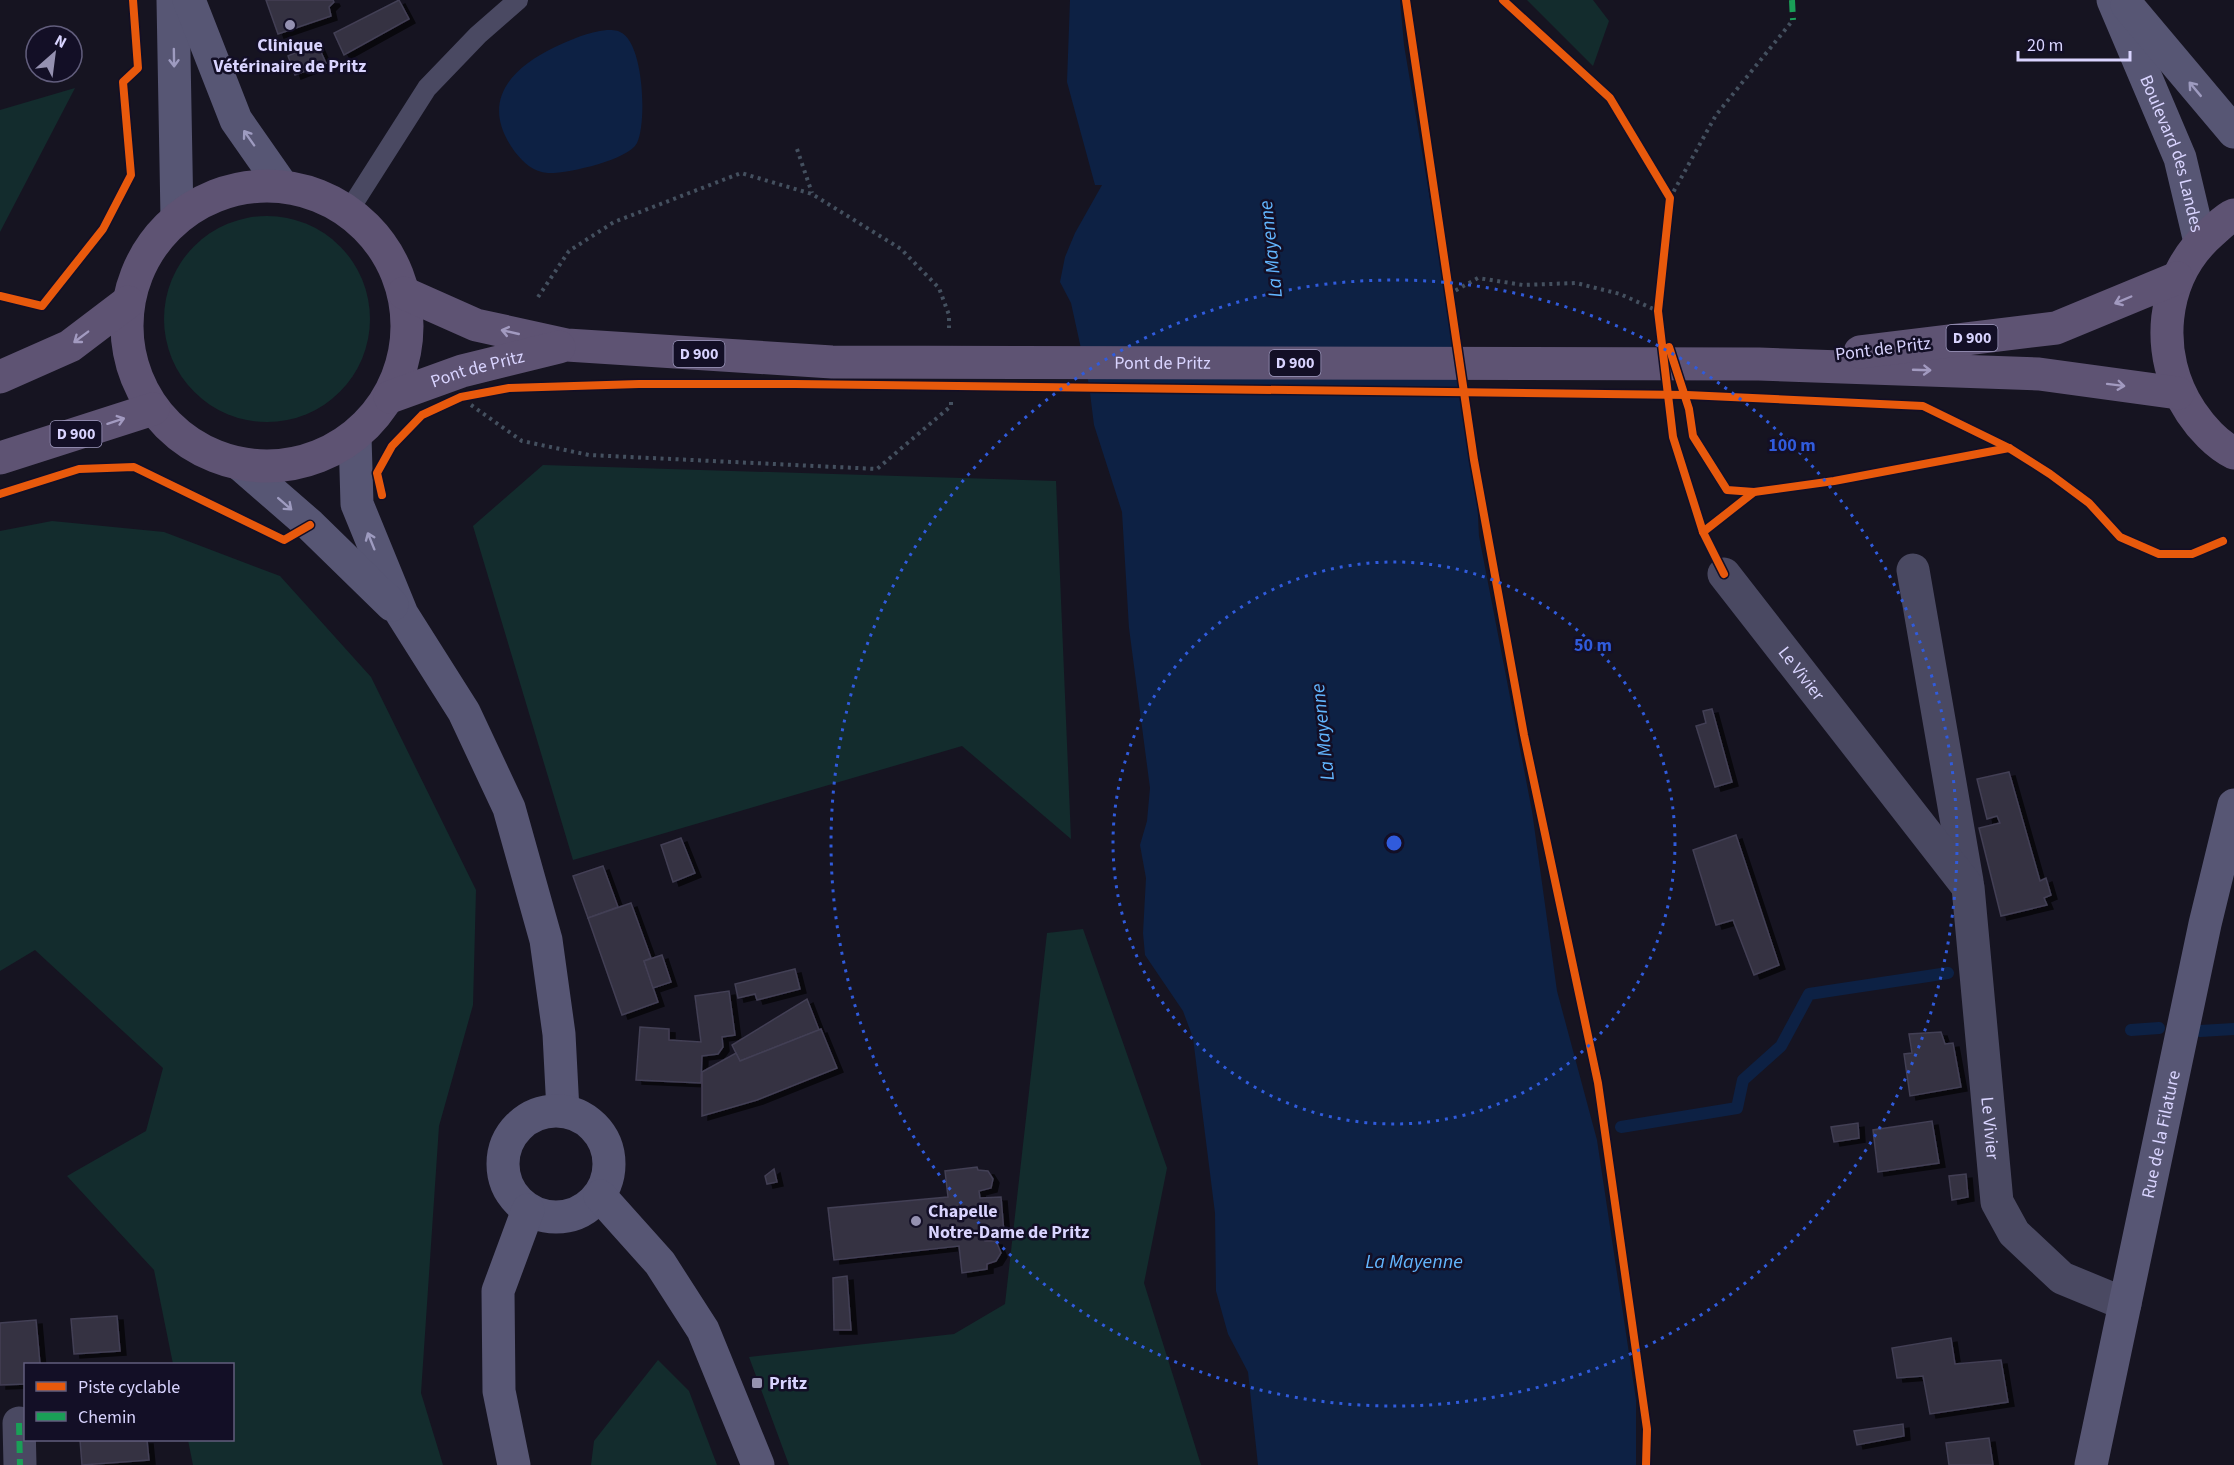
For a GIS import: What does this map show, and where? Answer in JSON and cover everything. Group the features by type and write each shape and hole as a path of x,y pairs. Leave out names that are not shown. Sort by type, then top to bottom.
{"main road":[{"path":"282,186 316,195 348,212 373,234 392,262 404,293 408,328 404,363 390,397 355,437 321,457 282,467 241,465 207,454 177,435 153,409 135,376 129,349 128,302 143,261 154,242 177,218 208,198 245,187 282,186"},
{"path":"2233,457 2200,426 2178,393 2167,355 2167,315 2177,278 2200,242 2234,214"},
{"name":"Pont de Pritz","path":"1759,364 2056,328 2177,278"},
{"name":"Pont de Pritz","path":"404,293 476,325 567,345 832,362 1759,364 2039,374 2178,393"},
{"path":"0,376 70,345 128,302"},
{"name":"Pont de Pritz","path":"390,397 462,371 567,345"},
{"name":"D 900","path":"0,458 153,409"}],"street":[{"path":"173,0 177,218"},
{"path":"189,0 236,120 282,186"},
{"name":"Boulevard des Landes","path":"2113,0 2180,158 2200,242"},
{"name":"Boulevard des Landes","path":"2122,0 2222,121 2234,132"},
{"path":"355,437 357,504 402,614 464,712 509,808 546,940 559,1034 563,1111"},
{"path":"241,465 310,525 402,614"},
{"name":"Le Vivier","path":"1913,570 1968,886 1997,1202 2014,1233 2062,1278 2125,1304"},
{"name":"Le Vivier","path":"1724,574 1968,886"},
{"name":"Rue de la Filature","path":"2091,1465 2205,924 2234,805"},
{"path":"563,1111 581,1116 595,1128 606,1143 610,1160 609,1170 600,1196 589,1207 575,1215 559,1218 543,1216 528,1210 515,1198 506,1182 503,1164 506,1146 514,1130 528,1118 545,1112 563,1111"},
{"path":"600,1196 660,1263 703,1330 758,1465"},
{"path":"514,1465 499,1391 498,1291 528,1210"},
{"path":"19,1422 20,1465"}],"lane":[{"path":"348,212 427,88 478,34 518,0"}],"path":[{"path":"1670,198 1716,115 1793,20"},
{"path":"797,149 812,194"},
{"path":"1449,294 1478,278 1522,285 1576,283 1620,294 1658,311"}],"green space":[{"path":"1527,0 1593,0 1609,21 1593,66"},
{"path":"75,88 0,232 0,110"},
{"path":"267,216 287,218 306,224 340,246 362,280 368,299 370,319 368,339 362,358 340,392 306,414 287,420 267,422 247,420 228,414 194,392 172,358 166,339 164,319 166,299 172,280 194,246 228,224 247,218"},
{"path":"543,465 1056,481 1071,839 962,746 573,860 473,526"},
{"path":"52,521 164,532 280,576 371,677 476,890 473,1005 439,1126 421,1393 443,1465 193,1465 188,1441 234,1441 234,1363 173,1363 154,1270 67,1176 146,1131 163,1068 35,950 0,971 0,531"},
{"path":"1083,929 1167,1168 1144,1283 1201,1465 789,1465 749,1357 954,1334 1005,1304 1047,933"},
{"path":"658,1360 689,1391 717,1465 591,1465 594,1441"}],"water":[{"name":"La Mayenne","path":"1070,0 1400,0 1404,45 1459,371 1477,496 1479,536 1532,811 1557,991 1597,1140 1636,1400 1636,1465 1258,1465 1248,1372 1228,1334 1216,1291 1215,1213 1193,1038 1183,1011 1145,955 1143,933 1146,878 1140,845 1147,821 1150,788 1129,628 1122,512 1094,425 1089,385 1071,303 1060,282 1065,257 1075,233 1102,185 1095,185 1067,82"},
{"path":"607,30 619,31 628,39 639,66 642,119 637,143 622,155 596,165 557,173 533,169 515,152 504,134 500,118 500,103 504,89 524,66 539,56 580,36"}],"building":[{"name":"Clinique Vétérinaire de Pritz","path":"266,0 333,0 334,2 329,7 331,16 278,34"},
{"path":"399,0 409,19 344,55 334,33"},
{"path":"317,43 326,63 295,75 288,56"},
{"path":"1712,709 1732,782 1715,787 1696,726 1706,723 1703,711"},
{"path":"2009,772 2040,881 2046,878 2051,895 2044,898 2047,905 2001,916 1979,828 2000,823 1997,816 1987,819 1977,779"},
{"path":"1736,835 1779,965 1754,975 1733,920 1716,925 1693,850"},
{"path":"681,838 695,873 673,882 661,845"},
{"path":"603,866 618,907 588,918 573,876"},
{"path":"631,903 651,958 644,961 658,1002 622,1015 588,918"},
{"path":"662,955 671,982 653,988 644,961"},
{"path":"795,969 800,989 757,1000 755,994 738,998 735,984"},
{"path":"729,991 735,1035 722,1037 723,1047 718,1054 702,1056 701,1083 636,1080 640,1027 669,1029 669,1040 701,1042 695,996"},
{"path":"807,999 819,1030 740,1061 732,1045"},
{"path":"821,1029 837,1068 757,1100 702,1116 702,1072 736,1053 740,1061"},
{"path":"1941,1032 1945,1044 1953,1043 1961,1087 1910,1096 1904,1054 1912,1053 1909,1034"},
{"path":"1932,1121 1939,1163 1878,1172 1873,1130"},
{"path":"1858,1123 1859,1138 1834,1142 1831,1127"},
{"name":"Chapelle Notre-Dame de Pritz","path":"977,1167 978,1170 988,1171 993,1179 991,1188 979,1191 980,1198 1001,1197 1004,1233 984,1235 985,1241 996,1241 1001,1253 996,1261 987,1264 987,1269 962,1273 959,1246 834,1260 828,1208 948,1197 945,1171"},
{"path":"774,1169 777,1182 767,1184 765,1176"},
{"path":"1966,1174 1968,1197 1952,1200 1949,1176"},
{"path":"847,1276 851,1330 834,1330 833,1278"},
{"path":"117,1316 120,1351 74,1354 71,1319"},
{"path":"36,1320 40,1363 24,1363 24,1384 0,1385 0,1323"},
{"path":"1951,1338 1955,1364 2001,1360 2008,1402 1930,1414 1923,1376 1897,1378 1892,1348"},
{"path":"1903,1424 1904,1436 1857,1445 1854,1431"},
{"path":"1989,1438 1993,1465 1949,1465 1946,1443"},
{"path":"80,1441 147,1441 149,1460 82,1465"}],"waterway":[{"path":"1621,1127 1737,1108 1743,1080 1781,1046 1809,994 1948,973"},
{"path":"2131,1030 2159,1028"},
{"path":"2200,1031 2234,1029"}],"marked path":[{"path":"1792,0 1793,20"},
{"path":"19,1423 20,1465"}],"cycle path":[{"path":"0,296 42,306 103,229 131,175 123,82 138,68 133,0"},
{"path":"1406,0 1474,460 1524,735 1598,1083 1647,1429 1646,1465"},
{"path":"1503,0 1610,98 1670,198 1658,311 1673,437 1703,532 1724,574"},
{"path":"1669,347 1689,409 1693,436 1727,490 1754,492"},
{"path":"382,495 377,473 392,446 422,415 461,397 509,388 639,384 795,384 1687,395 1923,406 2009,448 2050,474 2089,503 2120,537 2159,554 2192,554 2223,541"},
{"path":"1703,532 1754,492 1834,481 2009,448"},
{"path":"0,494 79,469 134,467 284,540 310,525"}],"place":[{"name":"Clinique Vétérinaire de Pritz","path":"290,25"},
{"name":"Chapelle Notre-Dame de Pritz","path":"916,1221"},
{"name":"Pritz","path":"757,1383"}]}
